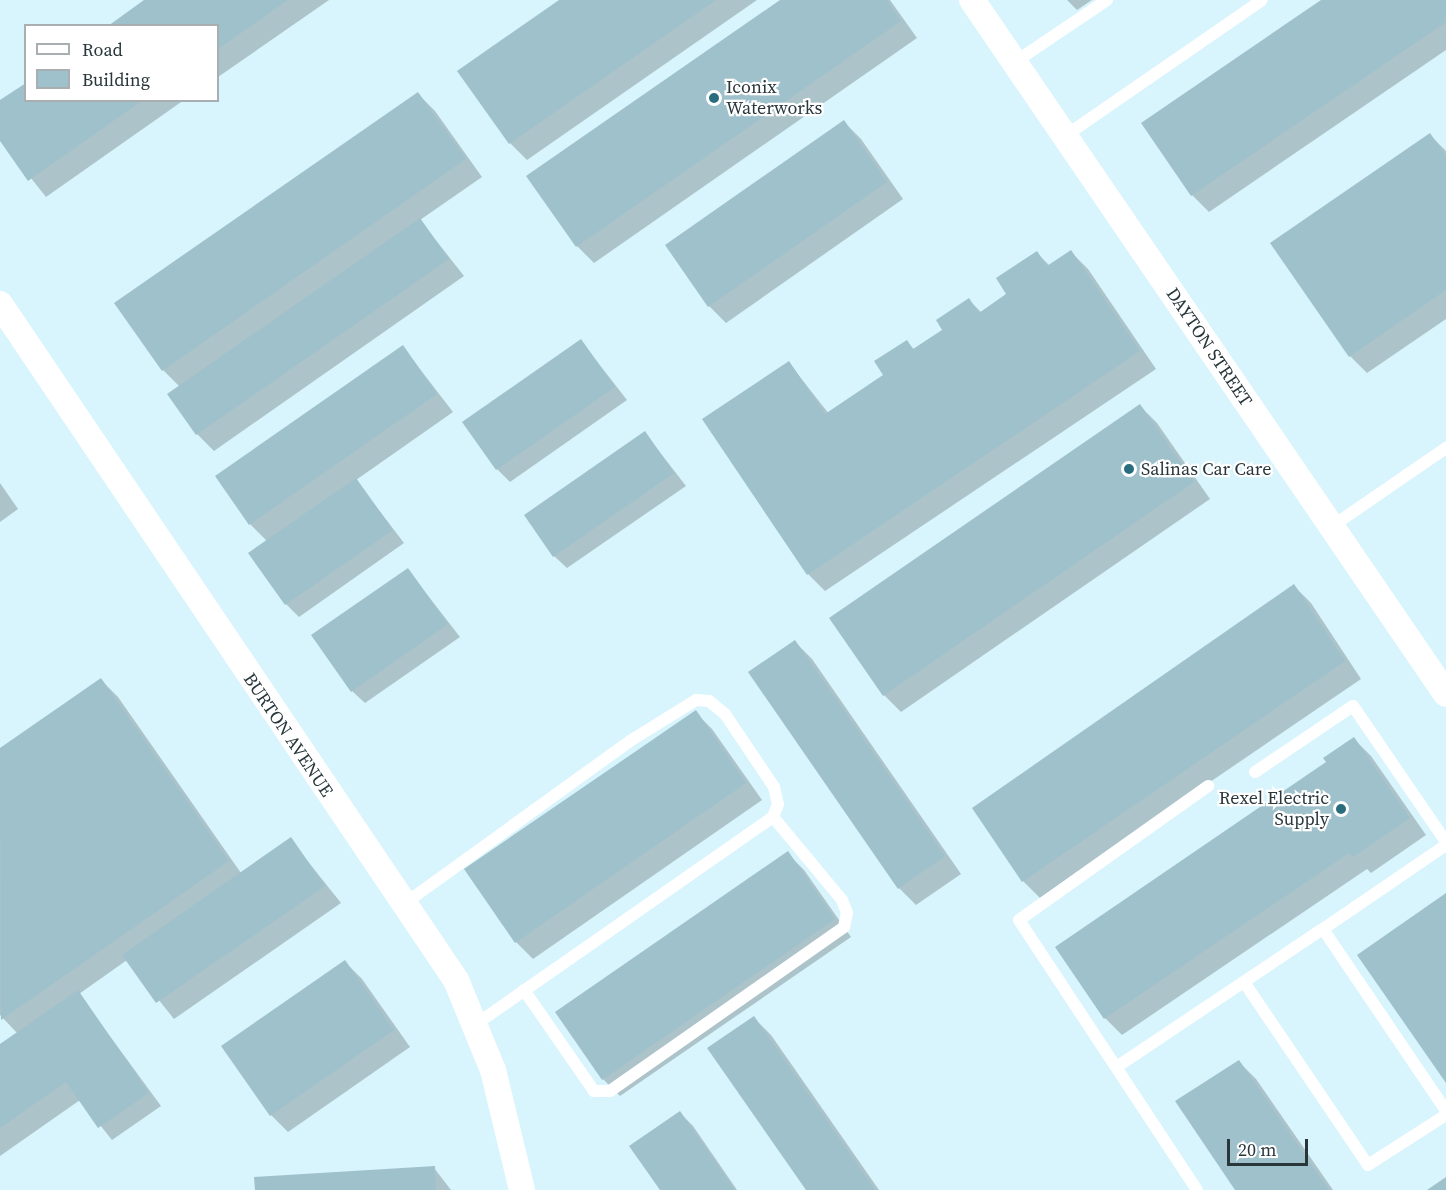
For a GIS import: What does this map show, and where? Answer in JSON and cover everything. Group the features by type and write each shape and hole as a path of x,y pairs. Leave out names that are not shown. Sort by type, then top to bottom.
{"street":[{"name":"DAYTON STREET","path":"972,0 1446,694"},
{"name":"BURTON AVENUE","path":"0,304 456,980 476,1024 508,1116 522,1190"}],"lane":[{"path":"1015,62 1107,0"},
{"path":"1065,136 1262,0"},
{"path":"1332,527 1446,448"},
{"path":"404,904 630,741 696,700 709,701 724,714 774,787 778,804 773,818 476,1024"},
{"path":"1118,1066 1446,844 1353,706 1255,772"},
{"path":"1197,1190 1118,1066 1019,920 1208,786"},
{"path":"524,990 594,1091 610,1091 844,927 847,912 842,900 773,818"},
{"path":"1244,982 1368,1165 1446,1113 1323,929"}],"building":[{"path":"144,0 288,0 219,48 219,24 111,24"},
{"path":"559,0 716,0 509,144 457,71"},
{"name":"Iconix Waterworks","path":"780,0 887,0 901,21 576,247 526,176"},
{"path":"1321,0 1446,0 1446,22 1191,196 1141,123"},
{"path":"24,84 24,102 140,102 28,181 0,141 0,100"},
{"path":"418,92 466,159 162,371 114,303"},
{"path":"844,120 887,182 708,307 665,245"},
{"path":"1430,133 1446,156 1446,290 1349,357 1270,243"},
{"path":"420,218 449,259 196,435 167,394"},
{"path":"1071,250 1140,351 807,575 702,419 789,361 825,414 883,375 874,361 907,340 913,349 942,330 936,320 969,298 979,313 1006,294 996,278 1037,251 1047,266"},
{"path":"581,339 615,387 496,470 462,422"},
{"path":"403,345 437,394 249,525 215,476"},
{"path":"1140,404 1194,482 883,696 829,618"},
{"path":"645,431 674,473 553,557 524,515"},
{"path":"356,478 393,530 285,605 248,553"},
{"path":"408,568 448,624 351,692 311,635"},
{"path":"1294,584 1345,661 1022,882 972,808"},
{"path":"795,640 945,856 898,889 748,672"},
{"path":"101,678 229,861 1,1020 0,748"},
{"path":"696,710 746,783 515,943 464,869"},
{"path":"1354,737 1410,818 1353,857 1349,853 1104,1019 1055,947 1326,762 1323,758"},
{"path":"291,837 325,886 156,1003 122,955"},
{"path":"788,851 835,919 602,1080 555,1012"},
{"path":"1446,893 1446,1083 1357,955"},
{"path":"345,960 394,1030 270,1116 221,1046"},
{"path":"78,990 149,1093 98,1128 66,1082 0,1128 0,1044"},
{"path":"754,1016 875,1190 806,1190 707,1048"},
{"path":"1239,1060 1329,1190 1235,1190 1175,1101"},
{"path":"680,1111 735,1190 660,1190 629,1146"},
{"path":"435,1166 436,1190 255,1190 254,1177"},
{"path":"1446,1177 1446,1190 1427,1190"}],"place":[{"name":"Iconix Waterworks","path":"714,98"},
{"name":"Salinas Car Care","path":"1129,469"},
{"name":"Rexel Electric Supply","path":"1341,809"}]}
